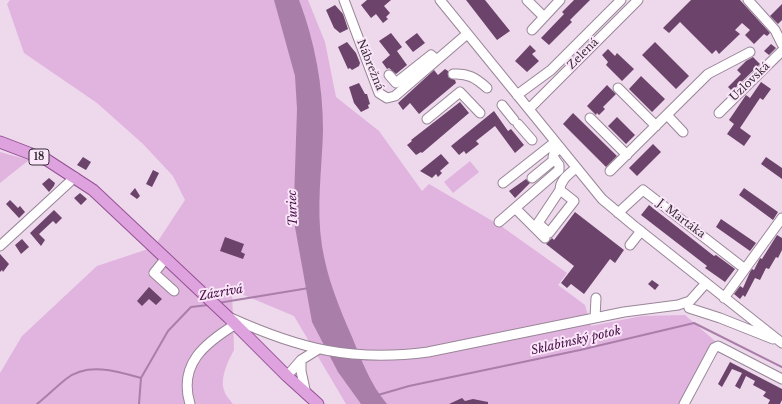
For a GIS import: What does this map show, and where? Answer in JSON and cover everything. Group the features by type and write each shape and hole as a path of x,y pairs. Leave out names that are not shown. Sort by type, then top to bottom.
{"main road":[{"name":"18","path":"0,142 47,160 75,177 111,205 233,321 287,376 318,404"}],"street":[{"name":"Nábrežná","path":"344,0 379,93 387,98 395,96 404,82 437,60 467,34"},
{"path":"440,0 602,199 724,298 781,341"},
{"path":"527,0 544,17"},
{"path":"532,30 560,0"},
{"name":"Zelená","path":"518,95 551,70 621,0"},
{"name":"Zelená","path":"529,109 638,0"},
{"path":"748,0 775,30 782,44"},
{"name":"Uzlovská","path":"719,113 782,51"},
{"path":"610,171 708,74 750,52"},
{"path":"453,74 466,74 473,77 487,88"},
{"path":"389,75 396,84 404,82"},
{"path":"618,88 656,126"},
{"path":"427,119 460,92 480,113"},
{"path":"502,105 532,140"},
{"path":"667,115 683,132"},
{"path":"590,118 627,154"},
{"path":"499,222 558,170 559,165 553,157 558,145"},
{"path":"503,183 558,145"},
{"path":"532,178 555,159"},
{"path":"537,226 560,190 560,186 565,178 576,168"},
{"path":"0,246 75,177"},
{"path":"518,211 537,226 549,233 574,201 560,190"},
{"name":"J. Martáka","path":"618,213 643,190 745,269"},
{"path":"724,298 782,218"},
{"path":"537,226 545,238"},
{"path":"630,245 641,232"},
{"path":"166,258 154,273 174,291"},
{"path":"190,404 186,392 188,374 192,361 201,350 233,321 277,338 320,350 365,356 400,356 428,352 624,312 678,305 690,300 706,283"},
{"path":"594,318 596,298"},
{"path":"689,308 781,341"},
{"path":"684,404 714,348 718,346 782,379"},
{"path":"287,376 301,360 320,350"},
{"path":"301,360 301,372 306,394"}],"shaded area":[{"path":"10,0 308,0 325,42 336,97 379,131 422,191 429,184 501,226 567,273 558,285 585,305 591,326 642,316 685,315 715,341 681,404 346,404 294,316 232,290 234,350 225,370 223,385 225,394 233,404 0,404 0,373 22,336 97,266 154,247 185,200 173,176 143,144 97,103 24,53 7,4"},
{"path":"274,0 299,0 310,32 322,97 323,131 319,217 324,258 338,303 363,363 371,380 387,404 361,404 338,372 312,322 295,227 294,200 297,109 295,76"},
{"path":"0,152 29,160 0,183"},
{"path":"470,161 479,172 453,193 444,182"}],"building":[{"path":"367,0 391,0 384,6 390,13 386,17 388,19 383,23 376,14 371,18 361,5"},
{"path":"466,0 485,0 510,31 497,40"},
{"path":"574,0 590,0 570,20 572,22 549,45 541,38 564,14 562,12"},
{"path":"691,0 740,0 770,33 767,36 764,34 754,44 745,35 750,30 742,23 735,30 740,34 719,54 716,50 712,54 680,22 669,33 663,28"},
{"path":"782,4 782,20 778,24 770,16"},
{"path":"335,5 343,14 348,29 340,33 334,28 326,10"},
{"path":"391,33 402,47 397,51 407,65 396,74 389,68 387,69 382,62 390,55 379,41"},
{"path":"417,33 425,43 413,52 405,42"},
{"path":"347,42 356,53 360,63 359,66 352,70 350,68 348,69 338,47"},
{"path":"655,42 689,76 676,89 642,55"},
{"path":"771,44 776,48 769,55 764,51"},
{"path":"530,45 536,51 532,54 539,61 527,72 515,61"},
{"path":"608,49 615,56 617,53 634,69 622,81 606,65 608,62 602,55"},
{"path":"753,57 760,64 732,91 728,87 741,74 737,70 746,61"},
{"path":"445,69 448,71 448,77 455,80 456,83 419,114 410,103 403,110 398,103 434,70 438,75"},
{"path":"641,76 665,99 652,112 629,89"},
{"path":"761,82 771,89 763,100 760,98 740,128 751,136 744,146 727,134 734,124 729,120 746,95 750,98"},
{"path":"359,83 365,94 367,94 370,104 368,105 369,108 361,112 354,103 349,87"},
{"path":"607,85 616,94 603,107 605,109 599,115 597,113 596,115 587,106"},
{"path":"460,102 469,113 422,153 421,152 416,155 407,145 412,141 411,140"},
{"path":"494,111 508,131 511,129 524,145 515,153 495,126 476,141 479,144 466,154 464,151 459,155 451,146"},
{"path":"573,113 617,156 606,167 563,124"},
{"path":"617,117 635,135 626,144 608,126"},
{"path":"653,144 661,152 637,176 629,168"},
{"path":"441,154 449,163 440,171 442,173 438,177 436,174 432,178 420,171"},
{"path":"83,157 91,162 86,170 77,165"},
{"path":"766,157 782,168 782,179 761,164"},
{"path":"153,170 159,173 152,187 146,184"},
{"path":"49,178 55,183 49,192 42,184"},
{"path":"526,179 530,183 515,198 509,191"},
{"path":"135,188 140,196 137,199 130,194"},
{"path":"744,188 778,212 773,220 739,195"},
{"path":"80,193 87,199 81,205 74,198"},
{"path":"10,200 18,208 20,206 25,212 19,218 6,204"},
{"path":"649,205 714,256 716,255 735,269 725,282 705,268 707,266 641,215"},
{"path":"54,210 62,218 56,224 53,221 39,234 45,240 41,246 30,233"},
{"path":"575,212 624,250 615,263 610,259 584,294 571,284 567,288 561,283 574,266 546,244 552,238 554,240"},
{"path":"721,219 756,243 750,251 716,227"},
{"path":"777,235 782,238 782,250 778,258 776,257 769,269 766,268 760,280 755,278 745,297 743,295 740,299 734,294 740,286 743,288 750,272 752,269 754,270 760,258 762,259"},
{"path":"225,237 244,244 241,252 245,254 243,259 220,251"},
{"path":"22,239 29,247 21,254 15,245"},
{"path":"0,254 9,264 3,272 2,270 0,272"},
{"path":"652,280 659,285 655,290 648,284"},
{"path":"149,287 162,299 156,305 149,299 142,306 137,301"},
{"path":"730,362 782,389 782,400 780,404 768,404 770,400 763,396 766,392 753,385 755,381 746,376 740,389 735,386 742,373 732,369 722,387 718,384"},
{"path":"462,398 465,401 473,399 488,402 488,404 449,404"}],"waterway":[{"name":"Zázrivá","path":"218,303 309,288"},
{"name":"Zázrivá","path":"139,404 141,378 168,331 191,307 208,305"},
{"name":"Sklabinský potok","path":"378,395 409,386 580,350 694,323 782,367"},
{"path":"37,404 66,379 83,371 93,369 112,371 141,378"}],"water label":[{"name":"Turiec","path":"293,208"}]}
